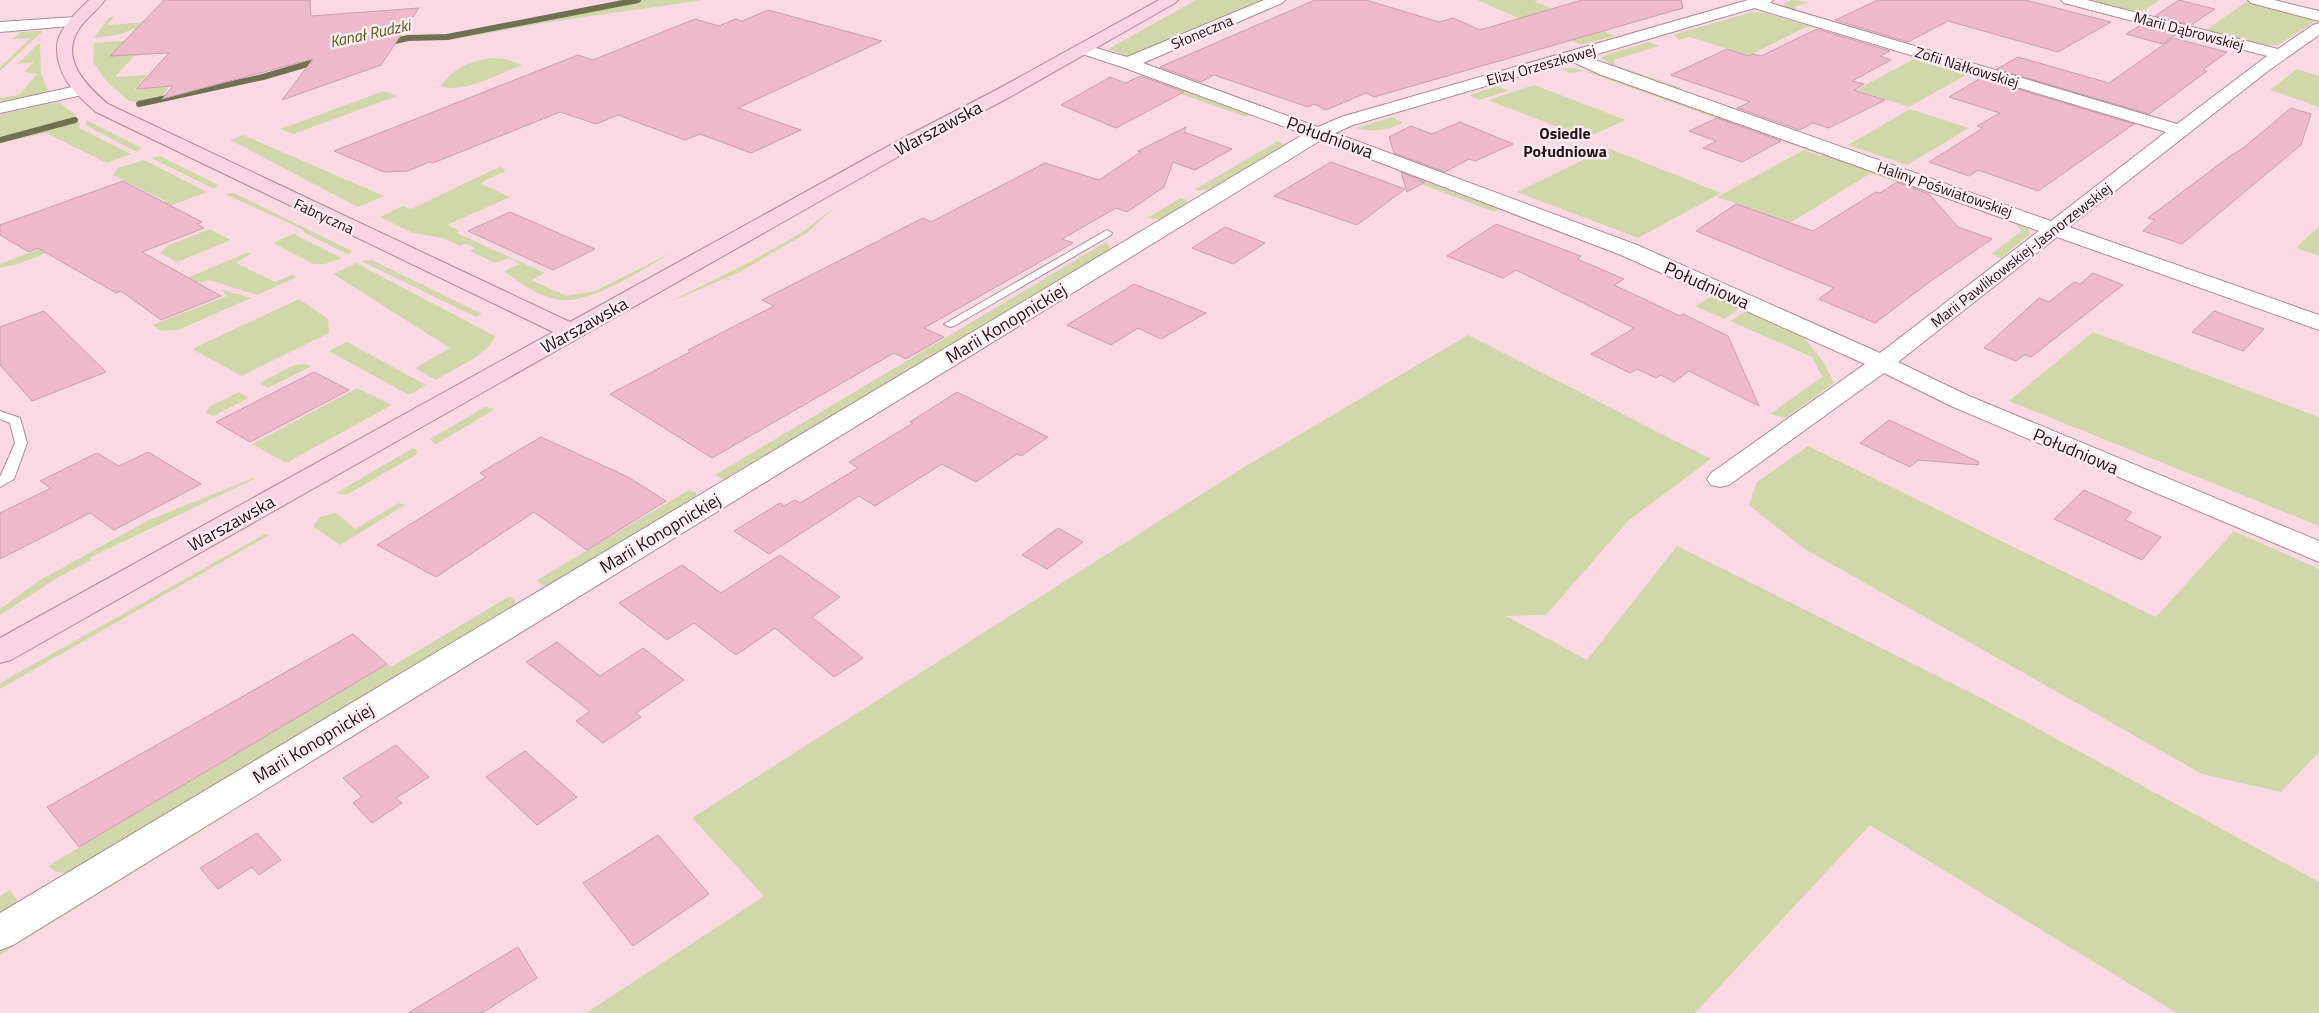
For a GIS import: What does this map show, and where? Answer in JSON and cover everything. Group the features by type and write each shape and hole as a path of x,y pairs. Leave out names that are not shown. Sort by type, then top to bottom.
{"main road":[{"name":"Fabryczna","path":"98,0 75,22 65,41 65,52 69,72 81,90 102,108 572,332"},
{"name":"Warszawska","path":"0,652 918,137 1170,0"}],"street":[{"name":"Słoneczna","path":"1128,63 1277,0"},
{"name":"Marii Dąbrowskiej","path":"2069,0 2280,54"},
{"path":"2256,0 2319,16"},
{"name":"Elizy Orzeszkowej","path":"1319,133 1347,121 1759,2"},
{"name":"Zofii Nałkowskiej","path":"1759,2 2181,130"},
{"path":"0,27 75,22"},
{"name":"Marii Pawlikowskiej-Jasnorzewskiej","path":"1720,479 1846,391 2280,54 2319,28"},
{"name":"Południowa","path":"1082,49 1128,63 1319,133 1629,250 1882,363 1960,401 2319,552"},
{"name":"Haliny Poświatowskiej","path":"1572,56 1605,70 2319,323"},
{"path":"0,108 81,90"},
{"name":"Marii Konopnickiej","path":"0,933 1319,133"}],"lane":[{"path":"950,324 1107,233"},
{"path":"0,415 16,421 21,443 7,479 0,483"}],"green space":[{"path":"629,0 704,0 550,22 449,40 408,40 348,54 236,86 152,104 129,101 107,82 93,62 94,43 163,38 140,55 134,56 115,77 147,75 134,90 169,87 161,97 231,83 367,45 411,36 449,34"},
{"path":"1196,0 1265,0 1130,57 1108,49"},
{"path":"1477,0 1538,0 1534,1 1615,36 1581,45"},
{"path":"1792,0 1809,2 1795,7 1796,11 1783,5"},
{"path":"2088,0 2160,0 2139,13"},
{"path":"2248,1 2316,18 2314,22 2278,45 2263,45 2206,30"},
{"path":"1752,12 1765,13 1816,28 1806,27 1748,56 1690,37 1679,40 1673,35"},
{"path":"109,17 114,17 107,25 219,17 213,23 133,29 118,35 94,38"},
{"path":"42,31 0,71 0,67 31,38 12,39 21,32"},
{"path":"1649,42 1659,46 1614,60 1615,65 1682,88 1680,89 1612,65 1601,58 1608,54"},
{"path":"40,44 41,73 49,93 0,102 0,98 19,95 37,74 24,72 34,62 17,64"},
{"path":"491,58 506,59 522,65 493,78 459,88 441,86 451,74 463,66"},
{"path":"1914,59 1966,75 1909,107 1856,90"},
{"path":"1560,68 1574,68 1595,73 1723,119 1721,120 1584,71 1570,73"},
{"path":"2297,69 2319,76 2319,107 2270,90"},
{"path":"1166,84 1250,115 1246,117 1161,87"},
{"path":"1534,85 1626,120 1586,138 1488,100"},
{"path":"1498,86 1508,91 1479,100 1469,95"},
{"path":"384,91 397,96 293,134 280,129"},
{"path":"59,102 76,115 73,118 80,123 79,128 131,154 107,163 46,133 0,143 0,114"},
{"path":"1910,109 1969,128 1907,165 1848,145"},
{"path":"1393,117 1403,123 1380,130 1356,128"},
{"path":"86,120 142,148 137,152 87,126"},
{"path":"243,135 384,196 358,207 230,140"},
{"path":"1278,141 1286,146 1211,190 1194,190"},
{"path":"1608,148 1721,193 1638,238 1517,192"},
{"path":"1804,150 1821,156 1824,154 1907,184 1905,185 1871,173 1790,223 1717,197"},
{"path":"160,156 219,185 214,189 151,158"},
{"path":"144,160 207,192 18,264 0,268 0,264 165,201 113,175 118,168"},
{"path":"499,167 505,169 504,172 480,183 510,197 447,225 460,231 457,233 545,273 531,280 566,296 595,291 675,251 633,276 600,292 583,298 554,299 521,284 504,271 520,264 509,258 495,263 470,251 475,248 465,243 460,246 443,238 413,233 380,217 403,206 411,209"},
{"path":"1426,182 1498,209 1494,212 1421,184"},
{"path":"234,193 352,251 349,255 305,233 302,229 225,194"},
{"path":"1181,198 1187,200 1187,205 1161,220 1147,218"},
{"path":"836,206 807,233 738,273 667,303 746,264 801,233"},
{"path":"1982,210 2028,227 2030,234 2001,258 1991,254 2022,231 2015,224 1981,212"},
{"path":"2319,226 2319,256 2296,248"},
{"path":"210,229 231,240 177,262 160,253 169,245"},
{"path":"295,233 342,258 325,264 314,264 273,243"},
{"path":"1106,242 1110,247 1107,253 730,478 722,479 715,475"},
{"path":"246,253 252,253 236,263 275,282 292,275 296,276 257,295 209,280 175,290 168,286"},
{"path":"372,260 482,314 476,317 361,261"},
{"path":"356,263 495,336 492,343 469,361 436,380 415,368 450,348 333,274"},
{"path":"220,289 251,298 178,330 161,331 152,325 227,296"},
{"path":"1714,295 1742,307 1724,319 1695,306"},
{"path":"299,299 328,319 329,333 242,376 192,349"},
{"path":"1748,310 1800,333 1823,361 1834,383 1786,418 1770,414 1822,377 1812,357 1730,321"},
{"path":"2093,332 2319,417 2319,526 2009,401"},
{"path":"1468,335 1711,459 1629,520 1546,615 1506,616 1587,660 1677,546 1976,695 2319,882 2319,1013 2177,1013 1870,825 1695,1013 586,1013 764,896 692,818 1241,469"},
{"path":"347,342 426,385 409,395 329,351"},
{"path":"304,364 312,366 268,388 259,383 294,365"},
{"path":"357,388 392,405 286,463 252,444"},
{"path":"239,392 249,398 213,416 206,413 209,407"},
{"path":"485,407 495,409 435,445 430,439"},
{"path":"1808,446 2156,617 2234,531 2319,569 2319,752 2281,792 2202,774 1803,548 1749,505 1757,482"},
{"path":"413,448 417,450 416,455 346,495 336,493"},
{"path":"253,478 89,558 91,560 57,578 0,615 0,609 40,580 149,520"},
{"path":"689,490 696,493 697,499 551,586 542,585 537,580"},
{"path":"399,503 405,505 340,545 314,527 314,524 320,517 336,513 355,529"},
{"path":"265,534 269,535 0,689 0,683"},
{"path":"510,596 515,601 515,607 67,873 56,872 48,866 387,664 391,667"},
{"path":"217,814 227,815 0,955 0,946"},
{"path":"10,890 17,900 10,910 0,918 0,896"}],"building":[{"path":"164,0 310,0 311,16 419,8 381,65 282,100 313,59 162,99 173,86 136,89 169,53 110,56"},
{"path":"1315,0 1366,0 1439,22 1453,18 1480,30 1582,0 1681,0 1683,8 1374,97 1366,93 1326,110 1314,104 1308,107 1214,75 1201,82 1160,67"},
{"path":"1878,0 2025,0 2111,22 2058,52 1948,21 1908,42 1835,20"},
{"path":"2179,0 2215,9 2191,25 2155,16"},
{"path":"768,10 882,41 738,108 801,130 751,153 700,134 685,140 618,115 596,124 560,112 433,163 429,162 408,171 384,172 334,151 578,55 593,60 695,19 719,26 735,19 742,21"},
{"path":"2141,25 2177,34 2162,44 2126,34"},
{"path":"1817,29 1890,51 1880,56 1891,60 1852,81 1864,84 1854,90 1885,100 1829,128 1813,123 1800,130 1737,108 1750,102 1671,75 1727,49 1748,56 1753,54 1761,56"},
{"path":"2173,38 2227,52 2203,70 2207,71 2149,114 1997,69 2018,57 2109,83"},
{"path":"1141,76 1184,92 1116,128 1061,105 1110,77 1125,83"},
{"path":"1981,78 2134,124 2038,191 1978,170 1969,176 1929,162 1983,128 1977,126 2000,113 1949,97"},
{"path":"2291,108 2311,114 2301,145 2182,244 2143,231 2155,220 2148,218 2242,149"},
{"path":"1717,118 1781,141 1742,162 1703,148 1716,141 1689,131"},
{"path":"1460,122 1513,144 1475,161 1469,159 1445,172 1394,153 1389,137 1411,126 1432,134"},
{"path":"1186,127 1184,132 1232,149 1195,170 1173,162 1164,187 1127,212 1116,208 1062,239 1073,243 924,328 944,337 906,359 894,353 712,458 610,394 690,352 688,350 774,306 762,300 923,218 931,222 1045,163 1099,180 1141,152 1138,151"},
{"path":"1331,162 1405,189 1357,225 1274,196"},
{"path":"1401,172 1425,182 1407,192"},
{"path":"123,181 202,222 197,224 204,228 142,252 221,296 161,320 121,291 116,293 38,248 29,252 0,235 0,225"},
{"path":"1897,182 1929,194 1958,227 1992,239 1928,283 1875,323 1819,299 1834,288 1696,231 1736,204 1813,231 1876,192 1880,193"},
{"path":"510,212 595,249 553,270 468,231"},
{"path":"1496,224 1581,256 1577,259 1624,279 1614,285 1680,316 1683,314 1728,336 1759,406 1689,371 1674,382 1661,375 1656,378 1637,369 1630,373 1591,354 1634,328 1516,270 1503,278 1447,256"},
{"path":"1225,227 1265,243 1233,264 1192,248"},
{"path":"2093,273 2123,285 2031,357 2024,355 2016,361 1984,348 2039,298 2049,302 2074,282 2080,284"},
{"path":"1134,284 1206,313 1161,339 1138,328 1111,345 1067,325"},
{"path":"44,311 106,372 32,401 0,365 0,327"},
{"path":"2214,311 2264,329 2243,351 2192,332"},
{"path":"314,372 349,390 250,442 216,422"},
{"path":"957,392 1048,437 1021,456 1017,454 976,482 942,464 875,506 859,496 769,554 734,531 780,503 784,506 795,500 800,503 858,468 849,462 913,423 910,422"},
{"path":"1889,420 1979,462 1978,465 1918,460 1910,467 1860,443"},
{"path":"541,437 628,477 666,501 587,550 534,512 436,577 377,545 486,477 480,473"},
{"path":"148,452 201,484 114,530 90,513 0,559 0,513 51,488 40,481 97,453 119,466"},
{"path":"2084,490 2132,512 2125,520 2161,537 2142,560 2054,519"},
{"path":"1058,528 1083,542 1047,569 1022,555"},
{"path":"780,555 840,597 812,617 863,658 834,677 775,628 736,655 694,623 667,640 619,603 682,565 721,593"},
{"path":"353,634 387,664 79,847 47,807"},
{"path":"557,642 600,676 643,648 684,680 636,713 641,717 603,743 576,721 590,711 526,662"},
{"path":"396,745 429,777 396,798 402,803 372,823 353,803 362,797 343,778"},
{"path":"525,751 577,797 537,825 486,777"},
{"path":"257,833 281,860 259,875 252,867 218,889 200,868"},
{"path":"658,835 709,894 633,946 583,883"},
{"path":"518,947 537,978 482,1013 408,1013"}],"waterway":[{"name":"Kanał Rudzki","path":"386,43 408,38 447,37 638,0"},
{"name":"Kanał Rudzki","path":"139,104 263,77 321,60"},
{"name":"Kanał Rudzki","path":"0,140 75,120"}],"district":[{"name":"Osiedle Południowa","path":"1565,142"}]}
